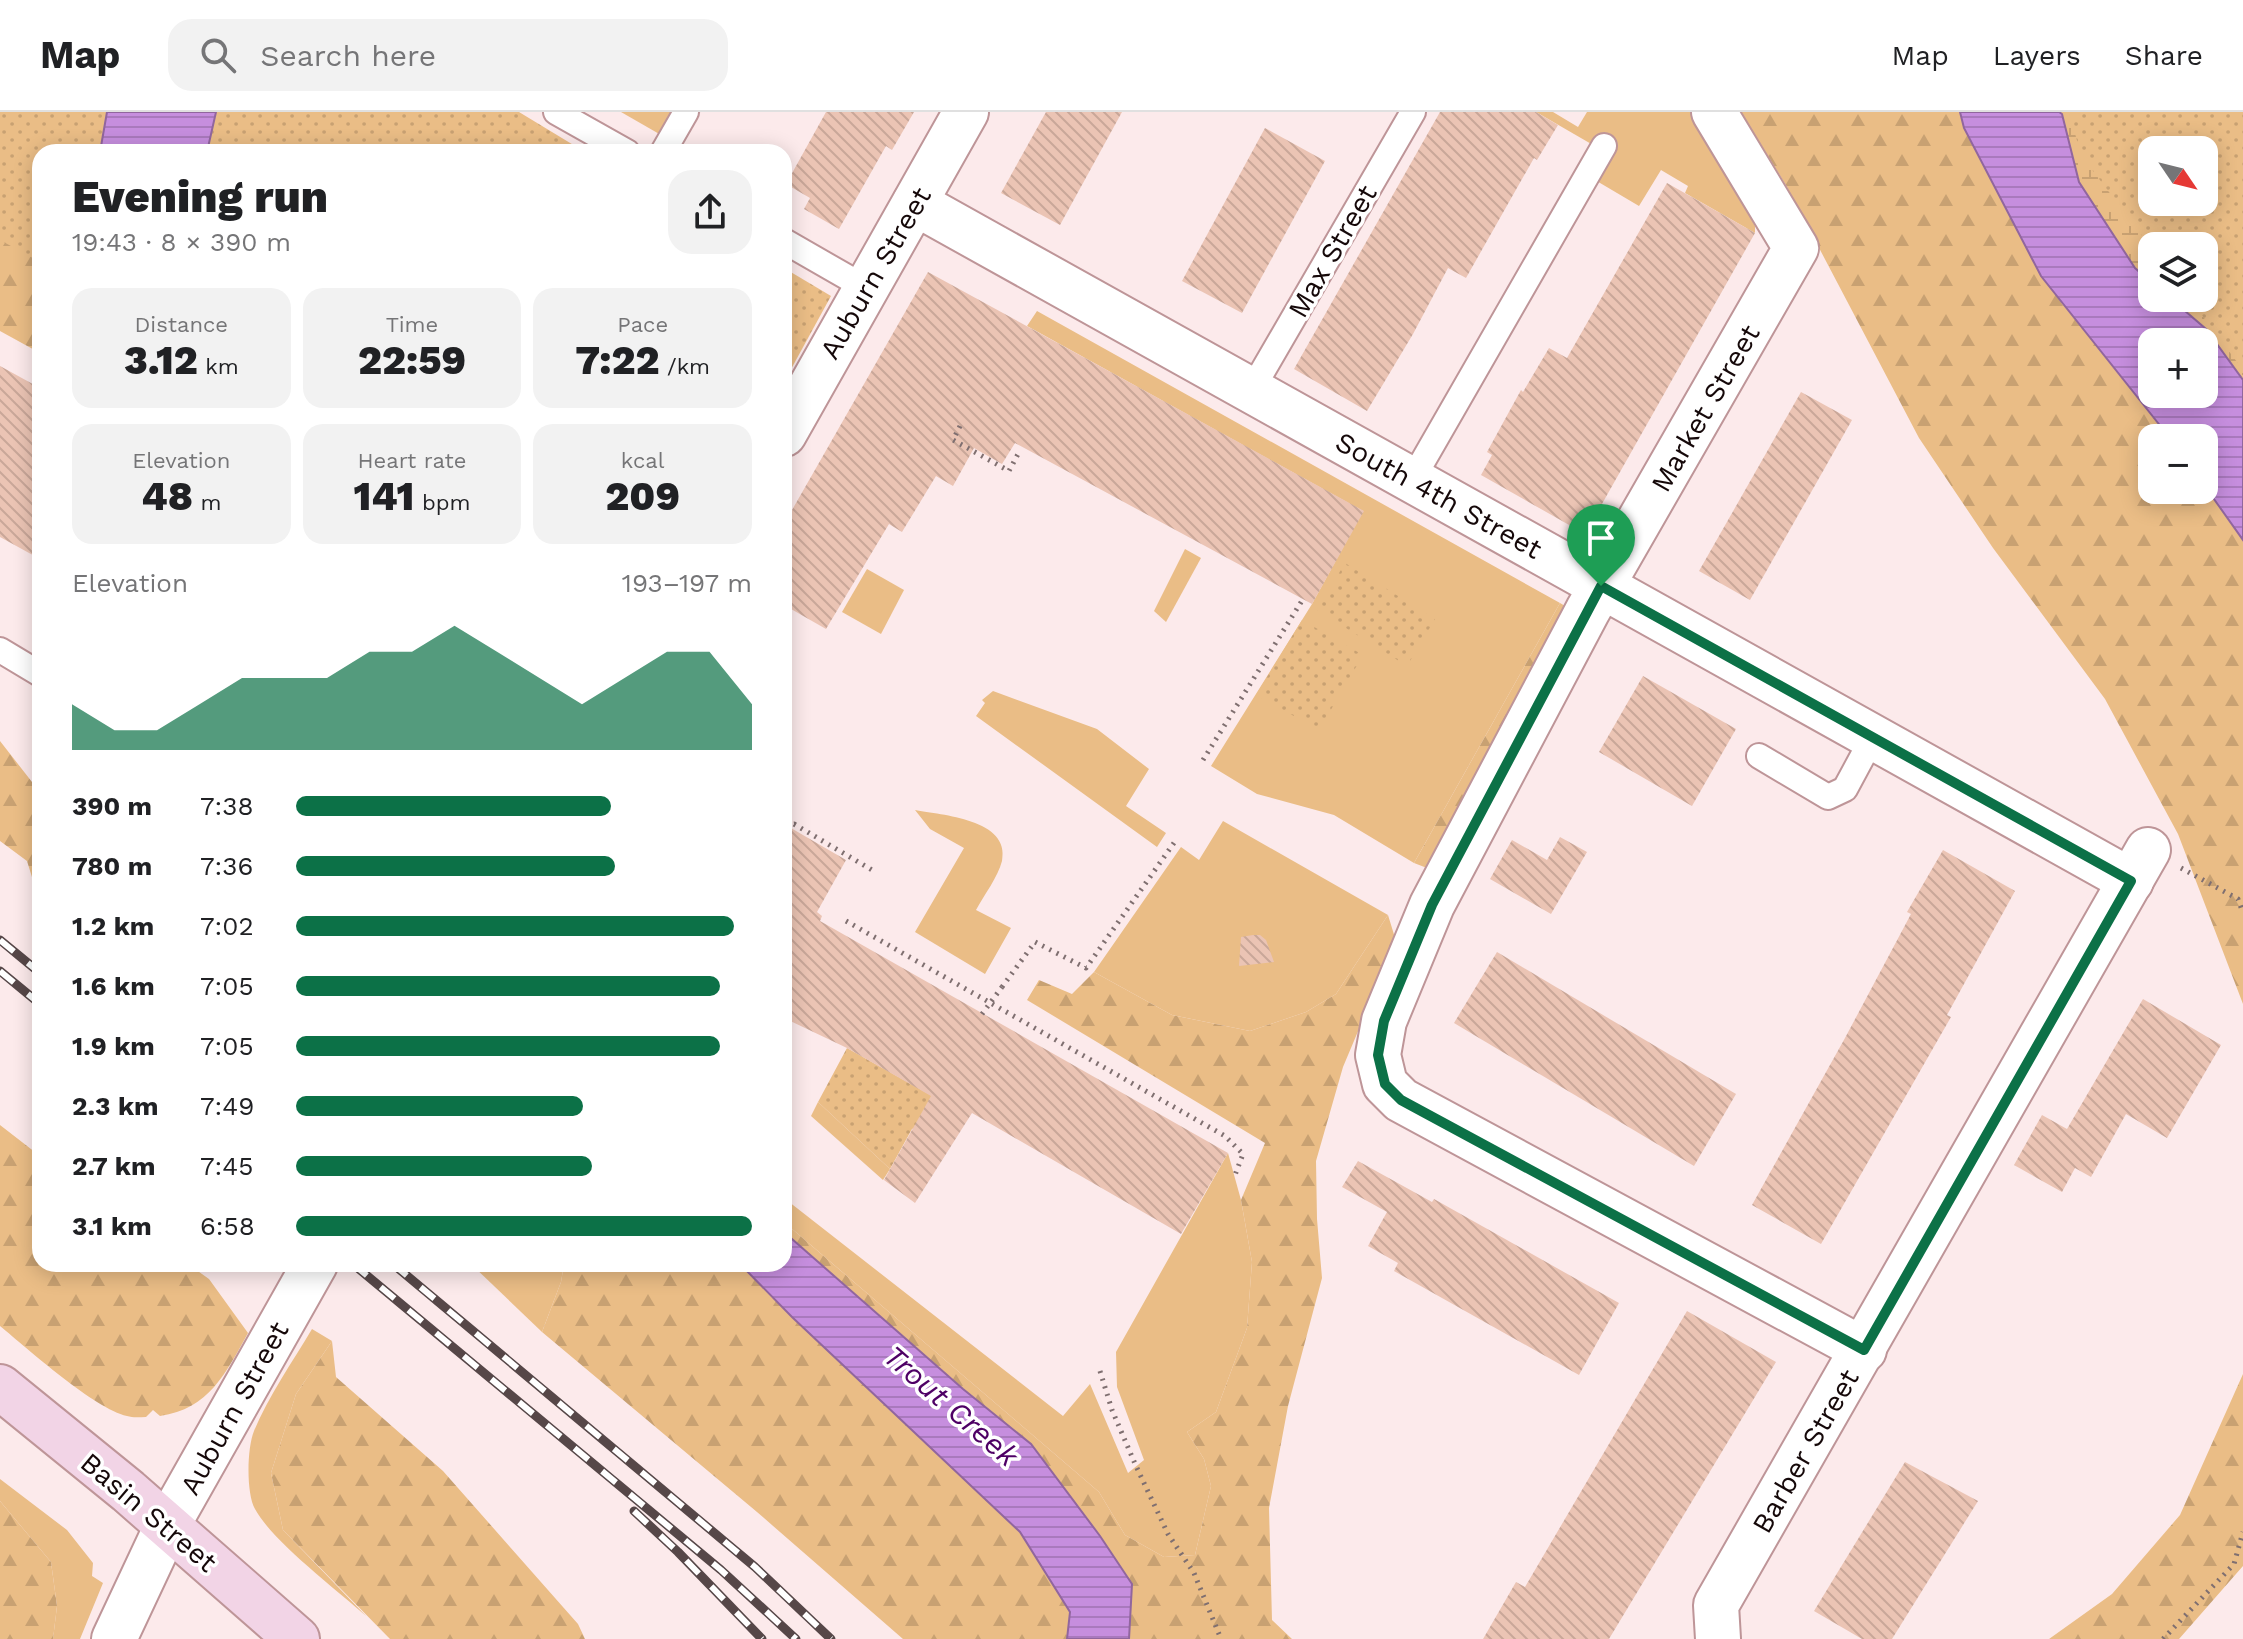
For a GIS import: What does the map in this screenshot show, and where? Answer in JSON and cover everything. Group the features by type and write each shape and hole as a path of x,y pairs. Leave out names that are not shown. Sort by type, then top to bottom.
{"main road":[{"name":"Basin Street","path":"0,1387 17,1416 167,1526 297,1639"}],"street":[{"name":"Auburn Street","path":"792,420 966,112"},
{"name":"Market Street","path":"1714,112 1796,248 1601,586 1432,905 1384,1021 1378,1055 1385,1084 1401,1100 1864,1350"},
{"name":"South 4th Street","path":"915,203 1873,737 2139,866"},
{"name":"Barber Street","path":"1718,1639 1716,1605 2139,866"},
{"name":"Auburn Street","path":"114,1639 167,1526 310,1272"}],"lane":[{"path":"556,112 613,144"},
{"path":"668,144 686,112"},
{"name":"Max Street","path":"1251,391 1413,112"},
{"path":"1412,480 1604,146"},
{"path":"792,246 866,288"},
{"path":"0,650 32,669"},
{"path":"1759,756 1828,797 1845,789 1873,737"}],"path":[{"path":"960,426 953,440 1009,471 1018,454"},
{"path":"1203,760 1303,599"},
{"path":"792,824 872,870"},
{"path":"982,1014 1035,942 1086,968 1176,840"},
{"path":"2139,866 2238,899 2243,913"},
{"path":"846,921 1225,1136 1243,1154 1235,1175"},
{"path":"1100,1371 1112,1410 1136,1466 1168,1534 1194,1573 1221,1639"},
{"path":"2163,1639 2234,1564 2243,1532"}],"green space":[{"path":"0,112 519,112 572,144 32,144 32,258 0,240"},
{"path":"621,112 674,112 661,135"},
{"path":"1536,112 1553,112 1578,127 1587,112 1692,112 1755,226 1755,233 1685,193 1688,186 1661,170 1639,206 1595,180 1593,145"},
{"path":"1741,112 1960,112 1964,128 2138,390 2138,408 2150,408 2161,424 2138,424 2138,504 2217,504 2243,540 2243,1004 2178,834 2105,699 1993,548 1919,438 1787,187"},
{"path":"2059,112 2133,112 2138,136 2138,216 2182,216 2195,232 2138,232 2138,271 2135,268 2079,182"},
{"path":"2069,112 2243,112 2243,370 2218,337 2218,328 2212,328 2200,312 2218,312 2218,232 2139,232 2081,155"},
{"path":"32,159 32,349 0,331 0,185"},
{"path":"2218,261 2243,292 2243,380 2218,346 2218,328 2205,328 2186,312 2218,312"},
{"path":"792,273 831,296 792,367"},
{"path":"1037,311 1560,603 1414,863 1334,815 1257,794 1211,766 1312,604 1363,511 1027,326"},
{"path":"1185,549 1201,558 1166,622 1154,611"},
{"path":"1345,563 1435,619 1407,666 1317,610"},
{"path":"867,569 904,590 881,634 842,612"},
{"path":"1560,603 1570,609 1491,755 1427,868 1414,863"},
{"path":"1302,620 1363,655 1319,730 1256,695"},
{"path":"993,691 1097,729 1149,769 1126,806 1166,833 1157,847 976,716 985,703 982,700"},
{"path":"0,741 32,782 32,877 27,861 0,841"},
{"path":"915,810 972,822 996,836 1002,847 1000,867 976,910 1011,928 985,974 915,932 964,848 930,829"},
{"path":"1223,821 1388,915 1336,994 1306,1012 1250,1031 1172,1015 1094,972 1181,847 1199,860"},
{"path":"1388,915 1396,941 1343,1067 1316,1161 1322,1278 1288,1406 1269,1508 1272,1620 1292,1639 1129,1639 1132,1584 1031,1444 963,1389 792,1239 792,1229 1099,1492 1125,1535 1164,1557 1195,1555 1211,1486 1204,1459 1187,1432 1216,1412 1247,1328 1252,1262 1241,1200 1265,1143 1027,1000 1039,980 1072,994 1094,972 1172,1015 1250,1031 1306,1012 1336,994"},
{"path":"847,1048 959,1111 912,1129 890,1169 818,1102"},
{"path":"818,1102 890,1169 883,1180 811,1116"},
{"path":"0,1125 32,1150 32,1272 199,1272 209,1279 248,1333 232,1362 204,1397 177,1412 160,1416 153,1410 146,1417 134,1417 114,1411 80,1391 0,1326"},
{"path":"1228,1153 1241,1200 1252,1262 1247,1328 1216,1412 1187,1432 1204,1459 1211,1486 1195,1555 1164,1557 1125,1535 1099,1492 792,1229 792,1204 1063,1416 1090,1384 1128,1473 1144,1460 1117,1387 1116,1352"},
{"path":"479,1272 563,1272 542,1332"},
{"path":"563,1272 748,1272 1020,1532 1070,1612 1067,1639 903,1639 542,1332"},
{"path":"312,1329 332,1341 296,1394 271,1473 283,1530 366,1616 276,1536 255,1509 250,1492 249,1459 254,1431 273,1392"},
{"path":"332,1341 336,1377 443,1471 578,1624 585,1639 390,1639 283,1530 271,1473 296,1394"},
{"path":"2243,1374 2243,1566 2179,1639 2049,1639 2112,1594 2180,1515"},
{"path":"0,1479 67,1530 93,1563 92,1576 103,1583 80,1639 53,1639 57,1606 51,1562 0,1501"},
{"path":"0,1501 51,1562 57,1606 53,1639 0,1639"}],"water":[{"path":"107,112 216,112 209,144 101,144"},
{"path":"1960,112 2062,114 2079,182 2138,271 2138,312 2186,312 2205,328 2138,328 2138,398 2041,276 1964,128"},
{"path":"2218,346 2243,380 2243,540 2217,504 2218,424 2159,424 2146,408 2218,408"},
{"name":"Trout Creek","path":"792,1239 963,1389 1031,1444 1132,1584 1129,1639 1067,1639 1070,1612 1020,1532 748,1272 792,1272"}],"building":[{"path":"826,112 914,112 892,150 886,146 839,229 804,209 810,198 792,188 792,173"},
{"path":"1046,112 1122,112 1060,225 1001,193"},
{"path":"1440,112 1536,112 1558,125 1537,160 1534,158 1466,278 1448,268 1367,411 1294,369"},
{"path":"1265,128 1325,161 1242,313 1182,281"},
{"path":"1667,183 1755,233 1585,534 1481,475 1492,455 1487,452 1521,390 1523,392 1549,348 1567,358"},
{"path":"928,272 1364,511 1312,604 1015,443 1002,464 974,448 953,486 936,476 902,532 889,524 826,629 792,610 792,510"},
{"path":"0,366 32,384 32,555 0,537"},
{"path":"1801,392 1852,420 1750,600 1699,571"},
{"path":"1643,676 1736,729 1692,806 1599,752"},
{"path":"792,829 846,860 817,912 822,916 820,921 1228,1153 1181,1234 972,1113 915,1203 884,1180 931,1096 847,1048 792,1022"},
{"path":"1560,837 1587,852 1551,914 1490,879 1512,840 1547,860"},
{"path":"1943,850 2015,891 1947,1015 1951,1017 1821,1244 1752,1205 1845,1038 1911,914 1907,912"},
{"path":"1260,935 1266,940 1274,962 1239,966 1241,937"},
{"path":"1497,952 1736,1094 1694,1166 1454,1023"},
{"path":"2143,999 2221,1045 2167,1138 2126,1114 2091,1177 2075,1168 2062,1192 2014,1165 2042,1115 2067,1129"},
{"path":"1358,1161 1432,1202 1434,1199 1619,1303 1579,1375 1394,1271 1398,1263 1368,1246 1387,1212 1342,1187"},
{"path":"1687,1311 1776,1362 1609,1639 1483,1639 1516,1582 1525,1587"},
{"path":"1905,1462 1978,1501 1892,1639 1862,1639 1814,1611"}],"railway":[{"path":"0,940 32,966"},
{"path":"0,971 32,997"},
{"path":"363,1272 721,1570 796,1639"},
{"path":"403,1272 755,1567 831,1639"},
{"path":"634,1511 762,1639"}],"route":[{"path":"1601,586 2131,881 1864,1350 1401,1100 1385,1084 1378,1055 1384,1021 1432,905 1601,586"}]}
